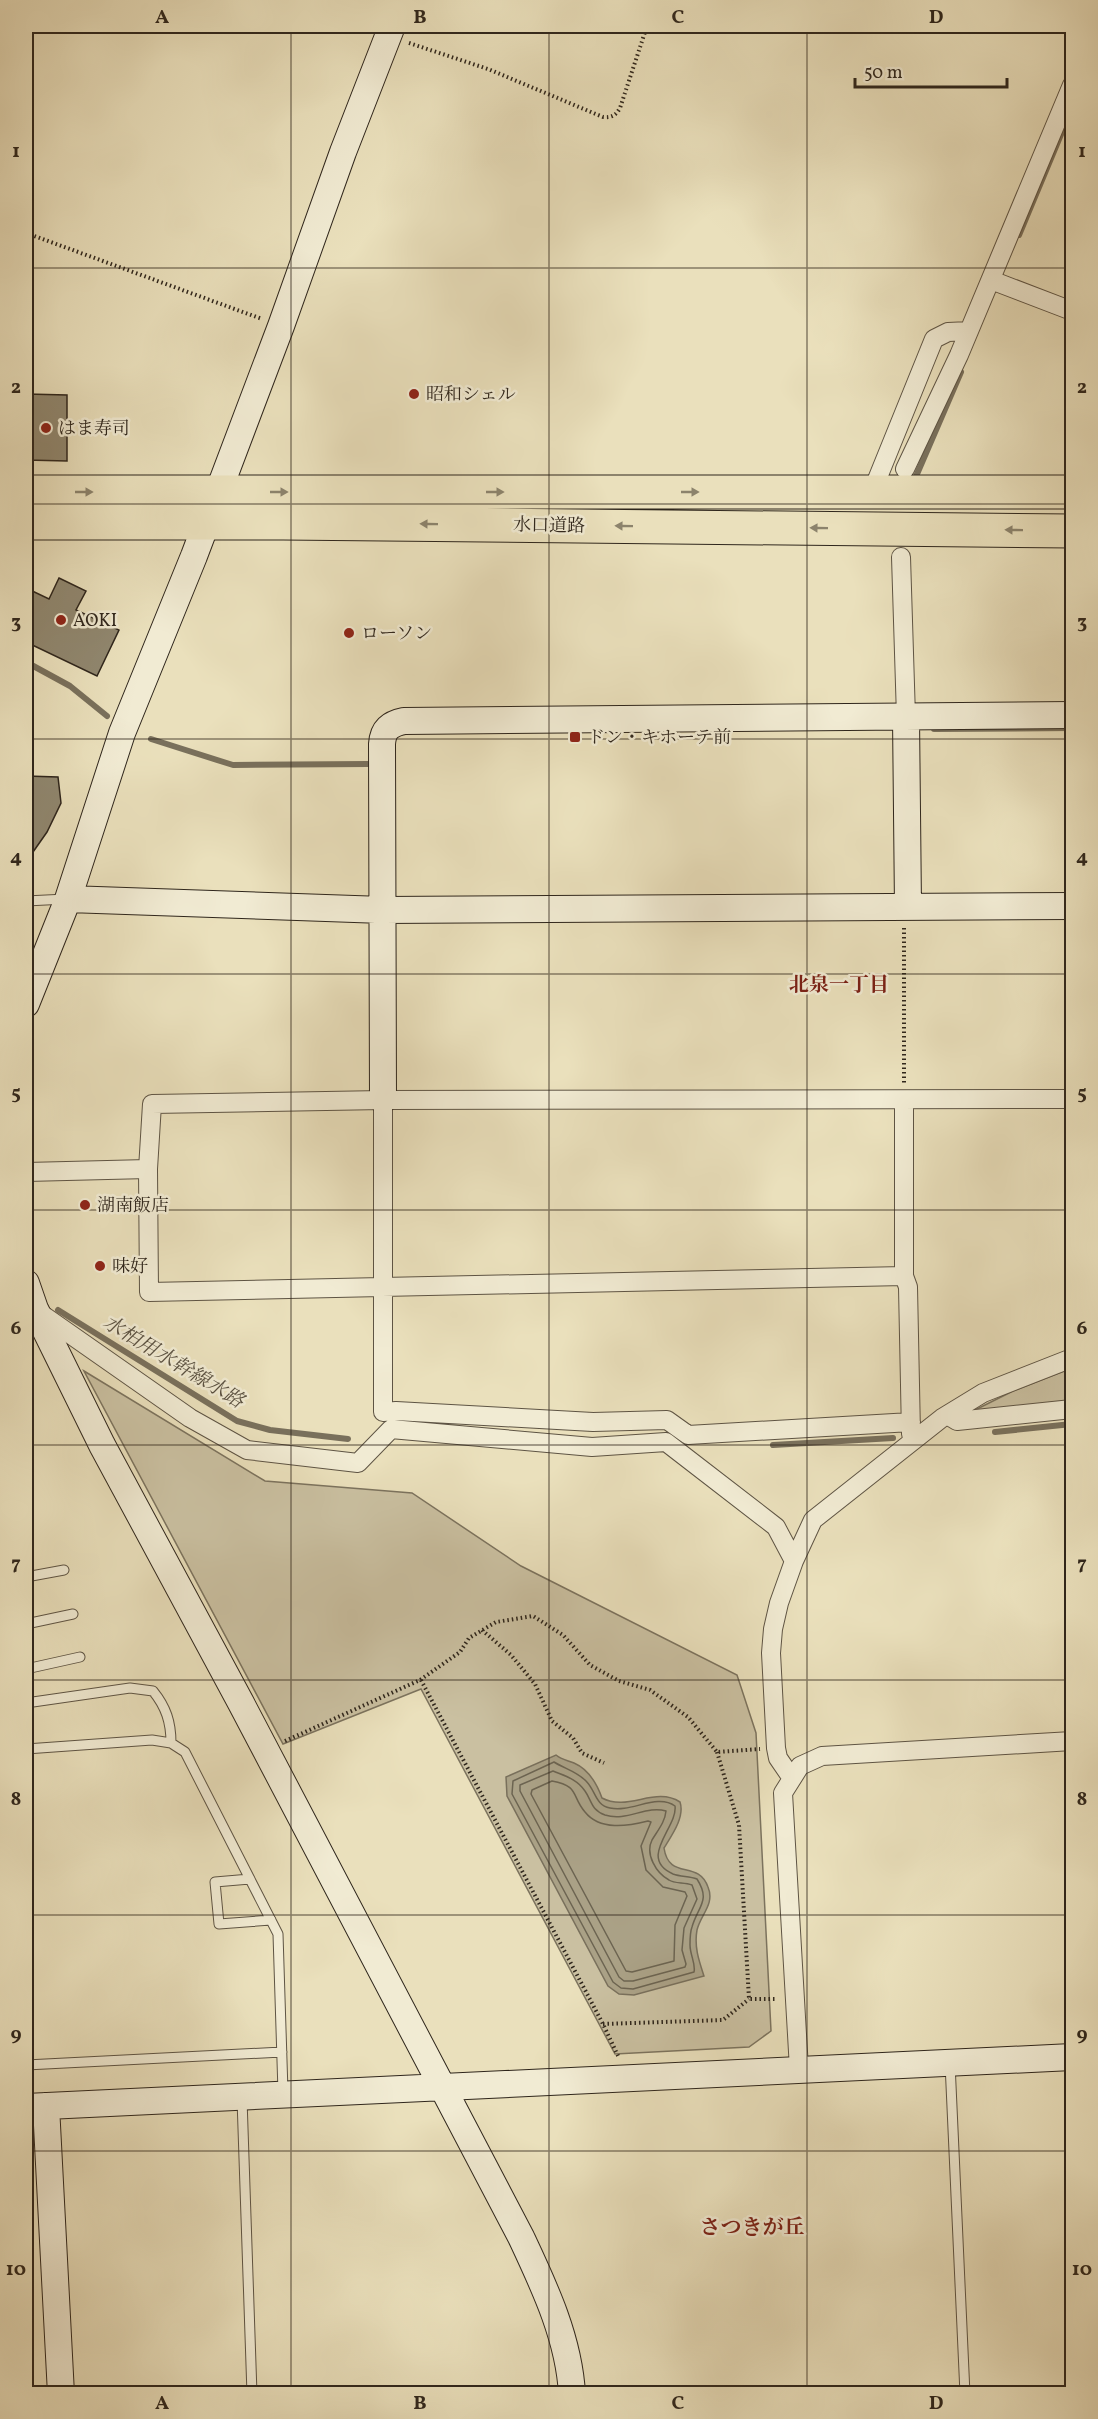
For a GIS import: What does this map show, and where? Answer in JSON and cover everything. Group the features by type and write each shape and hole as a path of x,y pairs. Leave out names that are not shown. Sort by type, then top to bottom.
{"highway":[{"name":"水口道路","path":"26,492 1072,492"},
{"name":"水口道路","path":"26,523 1072,531"}],"street":[{"path":"26,1004 68,899 122,733 207,523 343,152 390,31"},
{"path":"905,469 969,331 1072,85"},
{"path":"991,280 1072,311"},
{"path":"872,492 934,339 948,332 969,331"},
{"path":"901,557 908,907"},
{"path":"911,1422 688,1435 667,1420 593,1422 383,1412 385,1288 383,736 387,728 394,723 404,721 1072,715"},
{"path":"68,899 383,910 1072,906"},
{"path":"904,1276 149,1292 148,1169 152,1104 383,1100 1072,1099"},
{"path":"904,1100 904,1276 908,1287 911,1442"},
{"path":"26,1172 148,1169"},
{"path":"26,1283 30,1306 443,2086 546,2289 562,2338 572,2394"},
{"path":"30,1306 190,1418 247,1450 358,1463 391,1430 592,1447 666,1442 776,1527 794,1561"},
{"path":"791,1777 778,1758 776,1748 771,1663 773,1629 779,1603 794,1561 813,1520 947,1415 982,1394 1072,1358"},
{"path":"947,1415 957,1421 1072,1409"},
{"path":"651,1421 652,1443"},
{"path":"799,2069 783,1793 800,1766 822,1756 1072,1741"},
{"path":"61,2394 36,2107 1072,2057"}],"lane":[{"path":"26,901 68,899"},
{"path":"26,1577 64,1570"},
{"path":"26,1624 73,1614"},
{"path":"26,1669 80,1656"},
{"path":"26,1703 130,1688 153,1691 162,1703 171,1724 171,1743"},
{"path":"26,1749 152,1740 171,1743 185,1752 278,1934 283,2094"},
{"path":"250,1879 215,1882 219,1924 271,1920"},
{"path":"26,2066 282,2052"},
{"path":"950,2063 965,2394"},
{"path":"242,2096 252,2394"}],"path":[{"path":"26,33 28,26"},
{"path":"390,31 610,118 621,108 647,26"},
{"path":"26,233 281,326"},
{"path":"904,1100 904,922 908,907"},
{"path":"279,1744 420,1680 460,1652 469,1638 496,1622 533,1616 563,1635 590,1665 619,1681 650,1690 688,1717 717,1752 739,1825 749,1999"},
{"path":"482,1630 510,1655 535,1684 552,1721 573,1738 582,1754 604,1763"},
{"path":"420,1680 603,2024 622,2064"},
{"path":"717,1752 776,1748"},
{"path":"603,2024 723,2020 749,1999 779,1998"}],"shaded area":[{"path":"1072,1368 1072,1402 965,1415 1013,1391"},
{"path":"84,1371 265,1481 412,1493 521,1566 737,1675 756,1733 771,2031 749,2047 615,2054 421,1689 283,1744"}],"water":[{"path":"556,1755 584,1769 595,1782 602,1798 612,1802 661,1797 680,1802 679,1820 664,1848 672,1864 698,1874 710,1893 709,1904 696,1936 704,1976 634,1995 619,1994 608,1986 507,1796 506,1777"}],"building":[{"name":"はま寿司","path":"26,394 67,395 67,461 26,460"},
{"name":"AOKI","path":"59,578 86,591 76,610 119,630 97,676 26,642 26,588 49,599"},
{"path":"26,776 58,777 61,803 47,832 26,862"}],"waterway":[{"path":"1019,235 1072,108"},
{"path":"914,481 961,372"},
{"path":"26,662 70,686 107,716"},
{"path":"934,729 1072,728"},
{"path":"151,739 233,765 368,764"},
{"name":"水柏用水幹線水路","path":"58,1310 237,1421 270,1430 348,1439"},
{"name":"水柏用水幹線水路","path":"995,1432 1072,1424"},
{"name":"水柏用水幹線水路","path":"773,1445 893,1438"}],"place":[{"name":"昭和シェル","path":"414,394"},
{"name":"はま寿司","path":"46,428"},
{"name":"AOKI","path":"61,620"},
{"name":"ローソン","path":"349,633"},
{"name":"ドン・キホーテ前","path":"575,737"},
{"name":"湖南飯店","path":"85,1205"},
{"name":"味好","path":"100,1266"}],"district":[{"name":"北泉一丁目","path":"839,984"},
{"name":"さつきが丘","path":"752,2227"}]}
